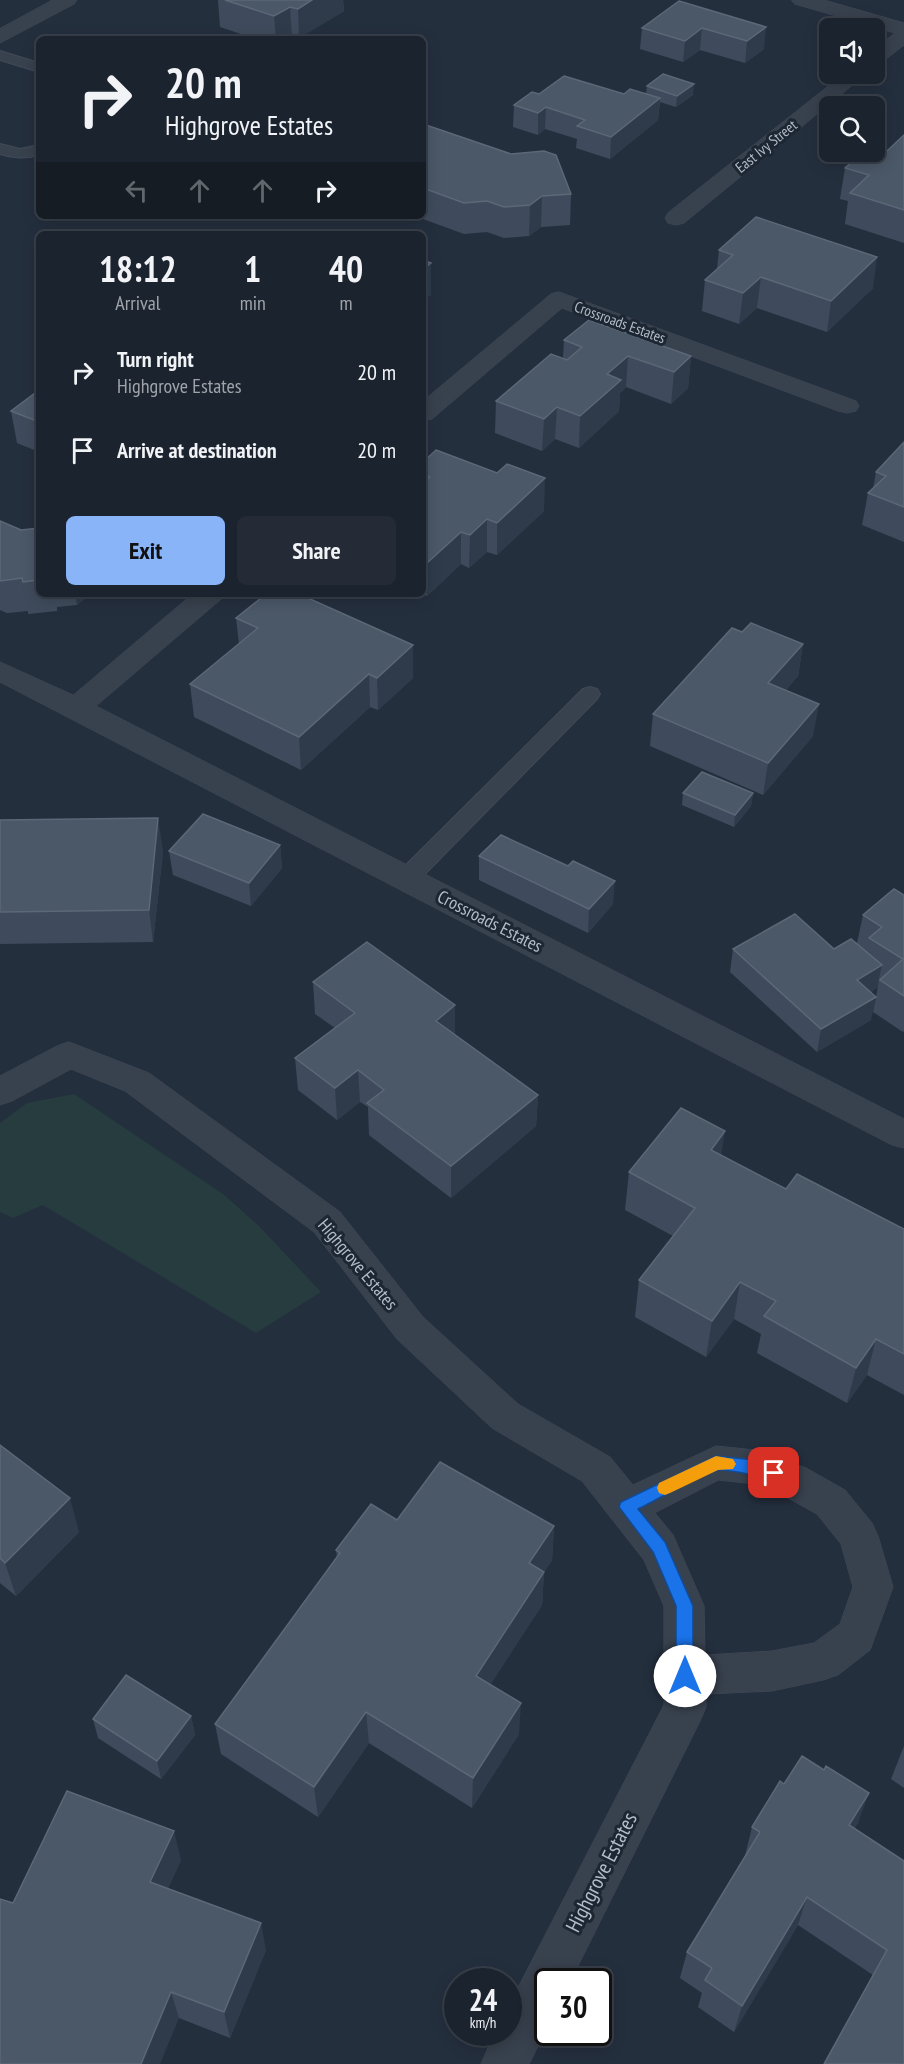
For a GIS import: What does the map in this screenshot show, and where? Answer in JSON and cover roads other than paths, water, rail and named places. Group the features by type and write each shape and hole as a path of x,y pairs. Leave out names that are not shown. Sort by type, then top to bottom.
{"street":[{"path":"0,37 67,0"},
{"path":"802,0 904,29"},
{"path":"885,50 904,35"},
{"name":"East Ivy Street","path":"676,218 844,84"},
{"name":"Crossroads Estates","path":"426,411 559,299 847,406"},
{"path":"76,708 206,597"},
{"name":"Crossroads Estates","path":"0,671 904,1135"},
{"name":"Highgrove Estates","path":"0,1092 69,1055 137,1082 327,1222 410,1328 506,1416 596,1469 659,1548 684,1606 684,1707 504,2064"},
{"path":"627,1507 716,1463 755,1467 792,1480 831,1502 858,1536 873,1587 856,1636 823,1661 772,1671 685,1676"}],"lane":[{"path":"0,55 36,67"},
{"path":"0,149 13,154 26,155 36,151"},
{"path":"406,878 590,694"}]}
